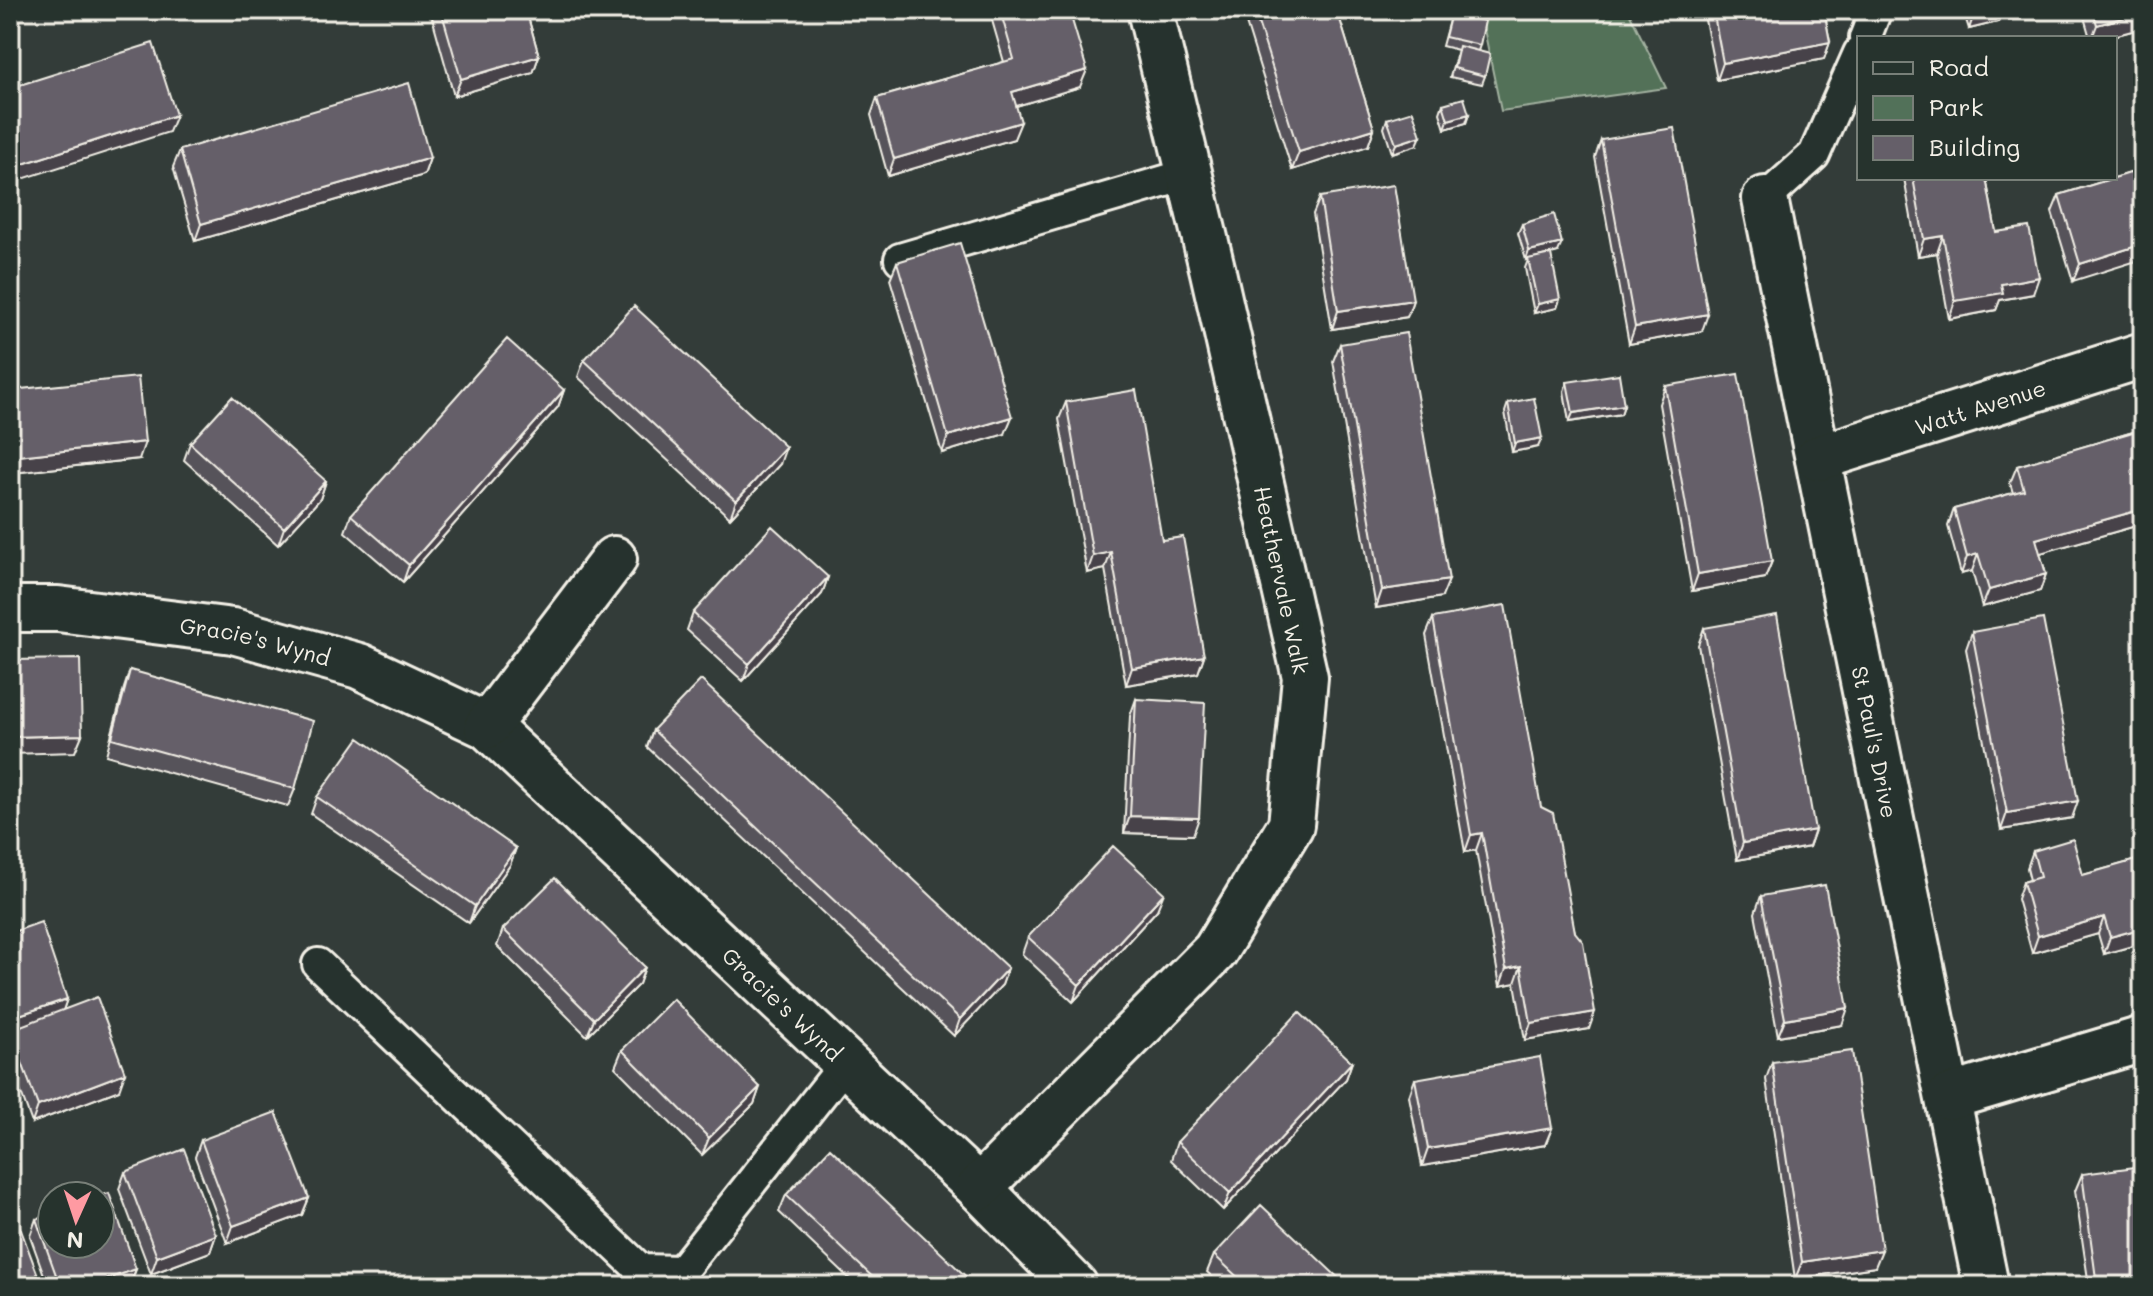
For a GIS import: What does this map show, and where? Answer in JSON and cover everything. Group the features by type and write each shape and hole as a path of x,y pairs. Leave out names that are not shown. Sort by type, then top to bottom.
{"street":[{"name":"Heathervale Walk","path":"979,1188 1215,951 1291,825 1305,677 1150,10"},
{"name":"St Paul's Drive","path":"1765,199 1986,1286"},
{"name":"Watt Avenue","path":"1818,458 2143,355"},
{"path":"487,726 614,559"},
{"name":"Gracie's Wynd","path":"10,609 58,609 233,631 359,666 487,726 979,1188 1075,1286"},
{"path":"1949,1097 2143,1039"}],"lane":[{"path":"1866,36 1876,10"},
{"path":"1765,199 1814,155 1857,58"},
{"path":"900,259 1189,174"},
{"path":"318,964 641,1270 681,1271 846,1063"}],"green space":[{"path":"1480,10 1628,10 1666,88 1501,111"}],"building":[{"path":"441,10 526,10 539,56 461,79"},
{"path":"1000,10 1069,10 1087,70 1012,92 1021,122 894,159 877,98 1014,59"},
{"path":"1254,10 1337,10 1374,129 1299,152"},
{"path":"1713,10 1824,10 1830,42 1723,63"},
{"path":"1969,10 2001,10 2001,13 1972,20"},
{"path":"2093,10 2143,10 2143,12 2097,25"},
{"path":"1451,13 1485,21 1480,45 1445,37"},
{"path":"153,43 176,115 10,168 10,88"},
{"path":"1459,46 1490,54 1485,76 1454,68"},
{"path":"409,83 430,158 201,224 180,150"},
{"path":"1464,98 1469,114 1448,120 1443,104"},
{"path":"1413,111 1421,136 1396,144 1387,119"},
{"path":"1674,128 1708,314 1635,327 1601,140"},
{"path":"2143,169 2143,244 2080,264 2059,195 2117,180 2117,177"},
{"path":"1913,180 1986,180 1996,232 2029,227 2039,277 2001,284 2003,293 1955,301 1943,236 1924,239"},
{"path":"1394,185 1413,300 1338,311 1320,197"},
{"path":"1554,214 1562,243 1529,251 1522,224"},
{"path":"960,243 1012,417 948,436 897,262"},
{"path":"1551,254 1560,299 1538,304 1528,259"},
{"path":"634,306 786,447 736,501 584,360"},
{"path":"1406,333 1449,580 1382,590 1340,344"},
{"path":"507,339 564,390 409,565 351,515"},
{"path":"1619,374 1624,405 1573,413 1567,382"},
{"path":"1738,374 1772,561 1698,574 1665,386"},
{"path":"138,377 145,442 18,456 11,390"},
{"path":"1136,390 1162,540 1183,537 1204,656 1132,668 1111,552 1093,556 1066,402"},
{"path":"232,397 326,481 284,528 190,443"},
{"path":"1534,398 1542,438 1515,443 1508,403"},
{"path":"2143,429 2143,509 2036,539 2046,574 1989,590 1978,554 1967,557 1954,509 2024,490 2017,466"},
{"path":"772,526 828,577 749,664 693,613"},
{"path":"1505,605 1541,807 1553,813 1575,932 1583,942 1595,1012 1531,1023 1521,966 1506,969 1482,833 1471,835 1433,618"},
{"path":"1777,615 1815,830 1743,843 1704,628"},
{"path":"2043,619 2078,801 2007,813 1972,632"},
{"path":"80,659 82,735 10,737 10,660"},
{"path":"130,670 313,721 295,789 112,738"},
{"path":"701,680 1008,968 960,1019 653,730"},
{"path":"1136,699 1205,703 1199,818 1130,816"},
{"path":"359,738 516,848 475,906 317,797"},
{"path":"2073,839 2083,875 2143,858 2143,928 2110,937 2104,917 2038,936 2023,882 2040,877 2033,851"},
{"path":"1113,846 1164,893 1079,985 1028,937"},
{"path":"555,878 645,967 594,1019 503,929"},
{"path":"1825,885 1848,1008 1785,1019 1761,896"},
{"path":"41,922 67,999 10,1018 10,933"},
{"path":"97,997 125,1073 38,1106 10,1030"},
{"path":"673,999 760,1087 709,1138 622,1050"},
{"path":"1299,1012 1352,1062 1230,1193 1177,1142"},
{"path":"1852,1051 1882,1250 1802,1262 1772,1062"},
{"path":"1540,1057 1552,1128 1428,1149 1415,1079"},
{"path":"276,1112 309,1198 233,1226 201,1140"},
{"path":"830,1148 976,1286 882,1286 786,1195"},
{"path":"184,1149 216,1235 157,1257 125,1172"},
{"path":"2143,1166 2143,1286 2097,1286 2082,1174"},
{"path":"1261,1205 1347,1286 1247,1286 1214,1255"},
{"path":"116,1213 136,1269 88,1286 60,1286 51,1260 116,1260"},
{"path":"18,1222 42,1286 10,1286 10,1225"}]}
